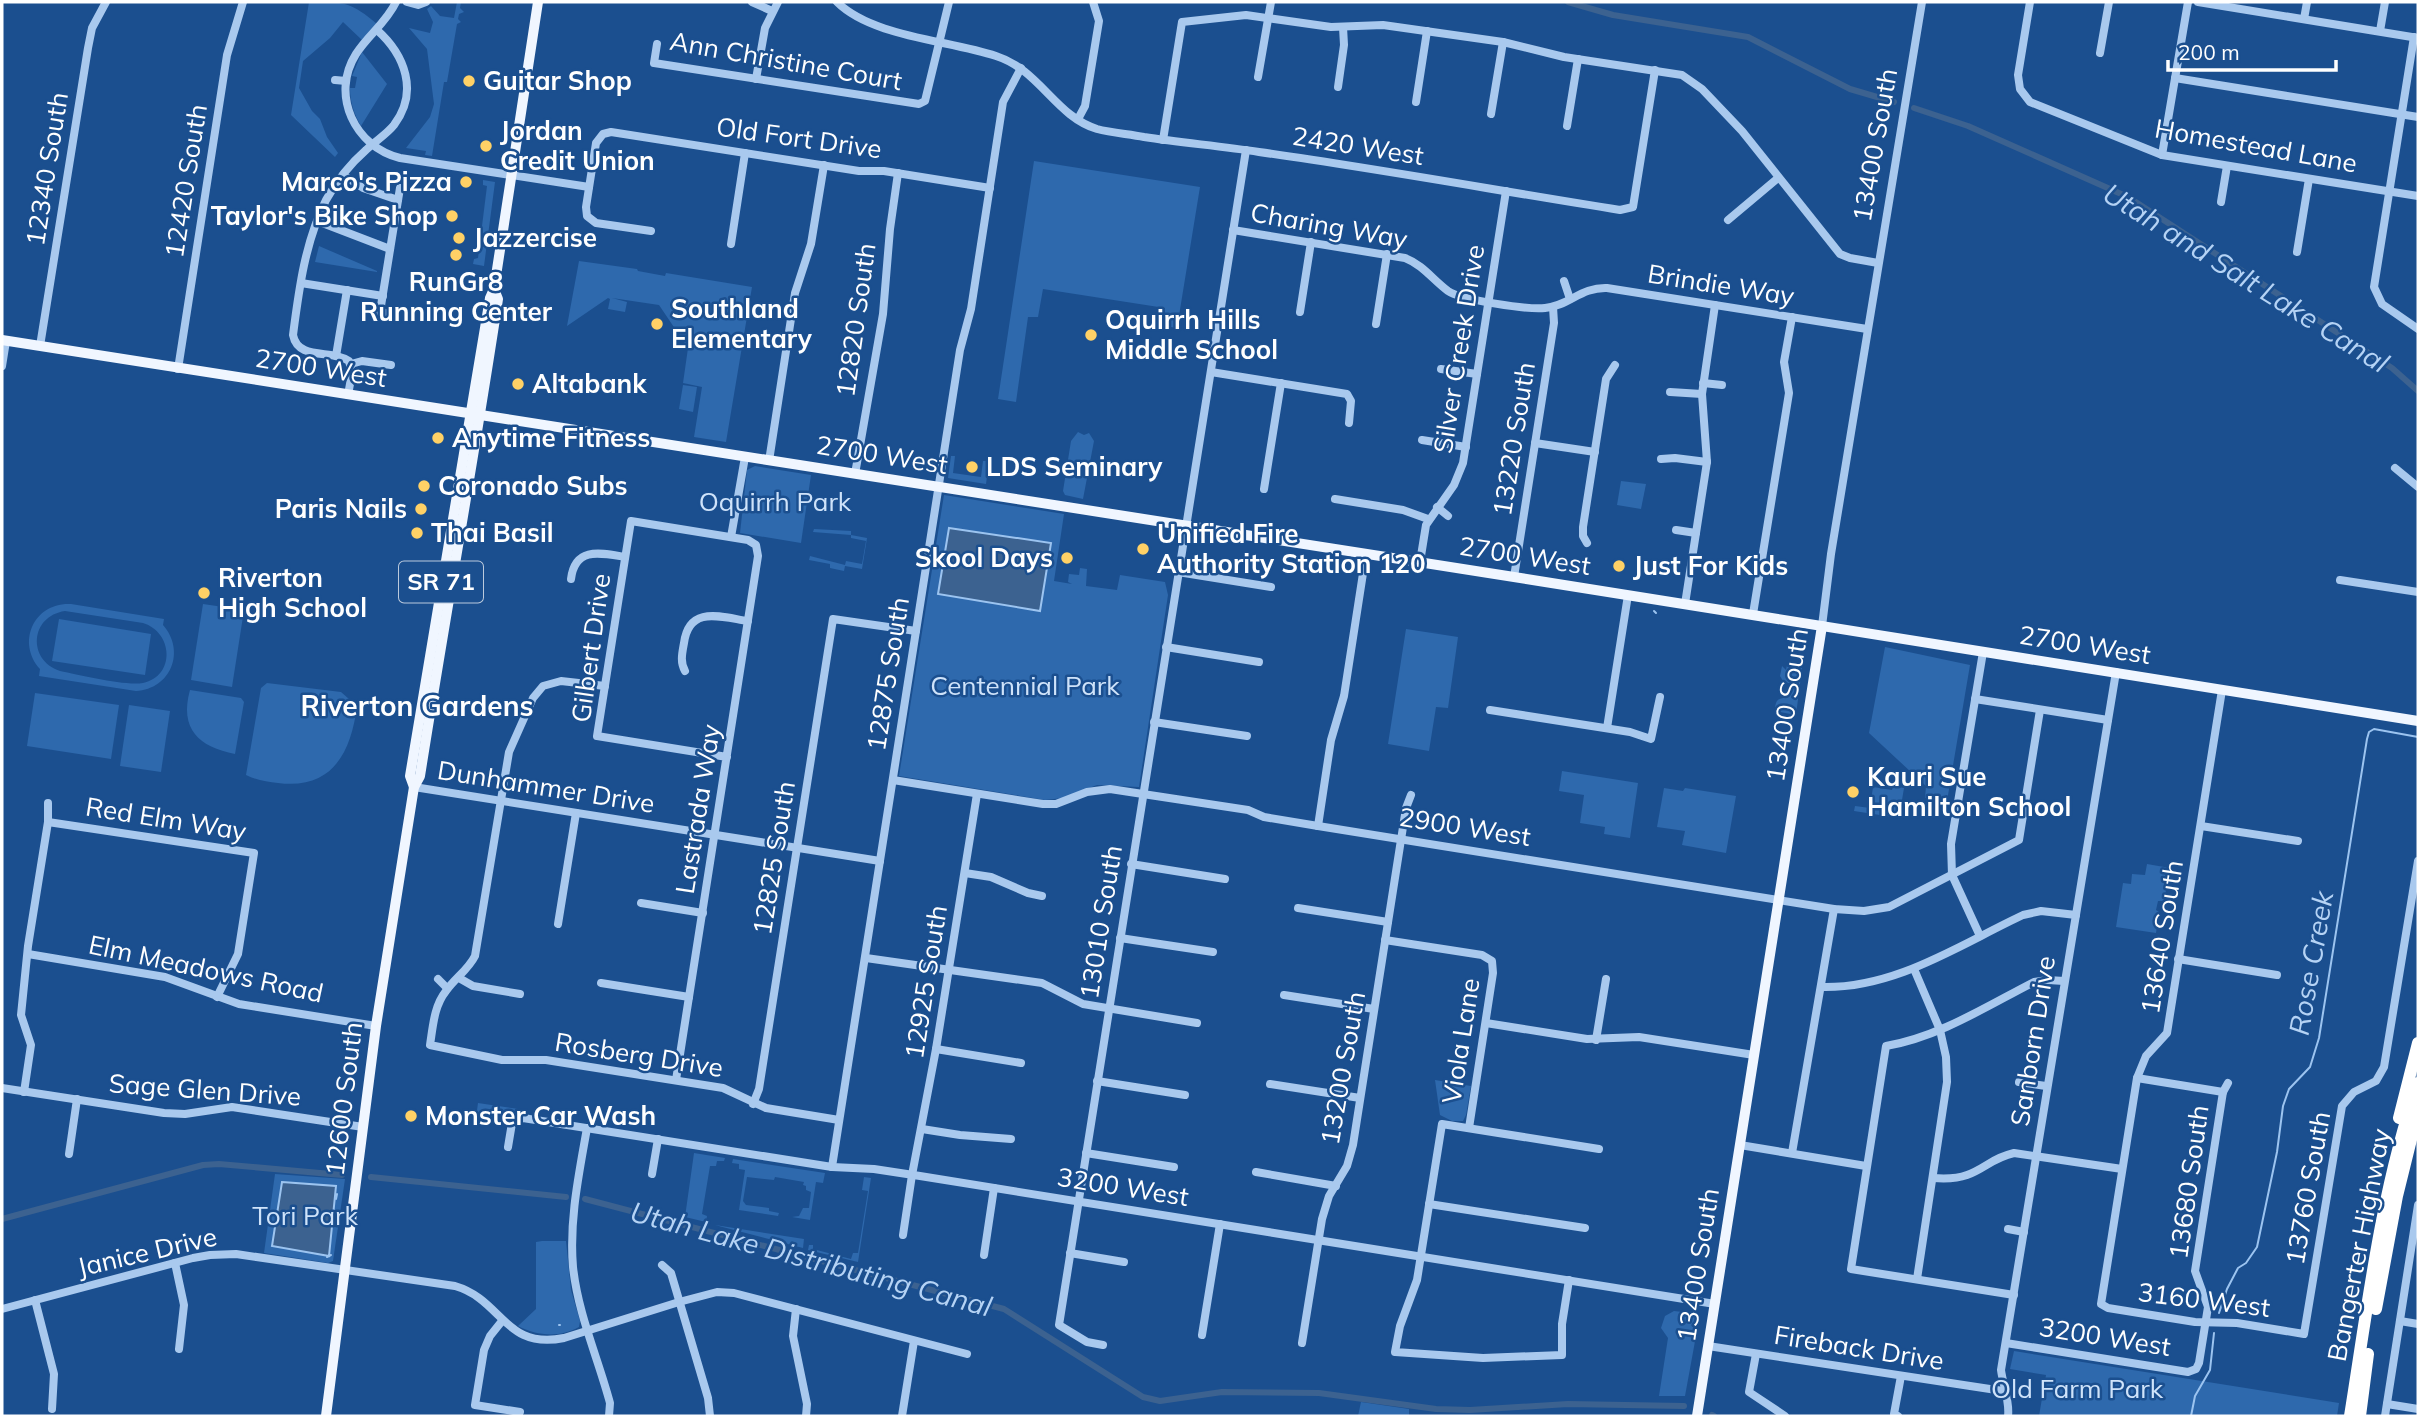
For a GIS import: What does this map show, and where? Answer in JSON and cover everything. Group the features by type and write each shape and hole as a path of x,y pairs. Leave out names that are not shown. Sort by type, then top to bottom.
{"highway":[{"path":"2380,1225 2392,1151 2418,1043"},
{"name":"Bangerter Highway","path":"2350,1416 2380,1225 2392,1168 2418,1083"},
{"name":"Bangerter Highway","path":"2360,1416 2373,1322 2397,1196 2418,1108"},
{"path":"2397,1196 2418,1126"}],"main road":[{"name":"12600 South","path":"326,1416 376,1026 414,788 420,776 475,415 490,298 494,289 538,2"},
{"name":"2700 West","path":"4,341 1753,614 2418,721"},
{"name":"12600 South","path":"414,788 410,776 443,574 475,415"},
{"path":"442,633 439,627 447,579 443,574"},
{"name":"13400 South","path":"1697,1416 1822,626"}],"street":[{"name":"12340 South","path":"40,346 88,48 92,28 106,2"},
{"name":"12420 South","path":"178,369 227,55 243,2"},
{"path":"396,2 377,30 357,52 346,81 349,114 360,134 372,145 401,158 589,187 587,216 596,223 651,231"},
{"path":"407,2 418,5 426,2"},
{"path":"752,2 772,11"},
{"path":"756,79 763,37 778,2"},
{"path":"837,2 849,13 867,23 993,55 1021,68 1068,113 1078,119 1085,106 1098,21 1095,5"},
{"path":"939,41 949,2"},
{"path":"1258,77 1271,2"},
{"name":"13400 South","path":"1822,626 1867,329 1922,2"},
{"name":"Homestead Lane","path":"2030,2 2018,75 2020,89 2030,102 2162,155 2418,196"},
{"path":"2100,53 2109,2"},
{"path":"2162,155 2188,2"},
{"path":"2198,2 2416,37 2400,114 2374,287 2382,304 2418,329"},
{"path":"2304,19 2307,2"},
{"path":"2380,31 2385,2"},
{"path":"1163,140 1182,22 1241,15 1343,27 1373,25 1503,42 1578,59 1655,69 1682,75 1696,83 1742,131 1840,254 1846,258 1878,263"},
{"path":"1338,87 1343,57 1343,27"},
{"path":"348,395 351,364 346,358 304,351 295,343 293,335 309,244 329,195 343,175 396,122 405,102 407,88 401,59 394,47 377,30"},
{"path":"1416,102 1427,31"},
{"name":"Ann Christine Court","path":"657,44 654,63 915,104 925,101 939,41"},
{"path":"1491,114 1503,42"},
{"path":"1567,126 1578,59"},
{"name":"12875 South","path":"832,1167 961,341 969,317 1003,102 1021,68"},
{"name":"2420 West","path":"1078,119 1103,130 1163,140 1246,150 1620,209 1633,207 1655,69"},
{"path":"2175,78 2418,117"},
{"path":"334,80 346,81"},
{"name":"Old Fort Drive","path":"589,187 596,143 603,134 611,132 824,166 865,172 898,173 989,188"},
{"name":"13010 South","path":"1103,1345 1087,1342 1059,1325 1246,150"},
{"path":"730,244 745,153"},
{"path":"769,461 796,293 811,244 824,166"},
{"path":"2221,202 2227,166"},
{"name":"12820 South","path":"855,474 883,314 898,173"},
{"path":"343,175 363,188 398,200"},
{"path":"1728,220 1778,178"},
{"path":"2297,252 2309,179"},
{"path":"397,315 380,313 400,188"},
{"path":"320,190 329,195"},
{"name":"Silver Creek Drive","path":"1420,562 1429,519 1457,480 1466,447 1506,191"},
{"path":"317,221 390,249"},
{"name":"Charing Way","path":"1233,230 1405,258 1415,262 1455,295 1489,302"},
{"path":"1300,312 1311,242"},
{"path":"1376,324 1387,254"},
{"path":"1564,281 1570,299"},
{"path":"301,283 383,296"},
{"name":"Brindie Way","path":"1489,302 1536,308 1553,307 1587,290 1607,288 1867,329"},
{"path":"336,356 347,290"},
{"path":"1685,604 1707,462 1702,394 1715,305"},
{"name":"13220 South","path":"1514,577 1554,323 1553,307"},
{"path":"1753,614 1789,393 1784,362 1791,317"},
{"path":"2,366 4,341"},
{"path":"351,364 362,361 391,365"},
{"path":"1587,543 1583,536 1583,527 1606,379 1615,365"},
{"path":"1441,369 1477,374"},
{"path":"1211,372 1347,394 1351,401 1349,423"},
{"path":"1264,489 1281,383"},
{"path":"1703,383 1722,385"},
{"path":"1670,393 1702,394"},
{"path":"1422,440 1466,447"},
{"path":"1535,443 1595,452"},
{"path":"731,537 745,457"},
{"path":"1661,459 1675,457 1707,462"},
{"path":"2395,468 2418,487"},
{"path":"1335,499 1403,510 1429,519"},
{"path":"1437,507 1448,516"},
{"name":"Gilbert Drive","path":"727,757 597,737 631,522 731,537"},
{"path":"1676,530 1696,533"},
{"name":"Lastrada Way","path":"676,1080 758,556 755,545 748,540 731,537"},
{"path":"571,579 574,565 585,555 599,553 625,557"},
{"path":"1318,826 1331,740 1344,696 1366,554"},
{"path":"1178,572 1271,587"},
{"path":"2340,580 2418,592"},
{"path":"1607,728 1628,595"},
{"path":"685,671 681,657 684,638 686,631 696,620 709,616 748,621"},
{"name":"12825 South","path":"753,1104 759,1089 833,619 916,631"},
{"path":"1166,647 1259,662"},
{"path":"1980,936 1952,875 1951,844 1983,652"},
{"name":"Sanborn Drive","path":"2008,1416 2010,1406 2003,1391 2001,1370 2116,672"},
{"path":"438,979 447,988 472,962 477,949 509,752 537,692 549,684 561,681 605,686"},
{"name":"13640 South","path":"2101,1304 2137,1078 2146,1056 2167,1033 2222,690"},
{"path":"1490,710 1630,732 1651,739 1660,697"},
{"path":"1975,699 2108,720"},
{"name":"2900 West","path":"893,780 1056,804 1087,792 1110,789 1248,810 1264,817 1318,826 1779,898 1834,909 1864,911 1889,907 2019,840 2040,710"},
{"path":"1154,722 1247,737"},
{"name":"Dunhammer Drive","path":"414,788 880,860"},
{"name":"12925 South","path":"903,1235 936,1049 976,794"},
{"name":"13200 South","path":"1302,1343 1325,1208 1350,1154 1406,808 1411,796"},
{"path":"24,1092 31,1045 21,1020 48,822 48,803"},
{"path":"558,924 576,813"},
{"name":"Red Elm Way","path":"48,822 254,853 240,947 217,997"},
{"path":"2201,826 2298,841"},
{"name":"13760 South","path":"2304,1334 2342,1106 2354,1091 2376,1081 2384,1067 2418,861"},
{"path":"1131,864 1225,879"},
{"path":"965,873 991,877 1017,889 1042,896"},
{"path":"641,904 703,913"},
{"path":"1298,908 1388,922"},
{"path":"1792,1153 1834,909"},
{"path":"1821,987 1868,983 1914,969 2023,915 2041,911 2076,915"},
{"path":"1120,937 1213,952"},
{"name":"Viola Lane","path":"1385,940 1482,955 1492,961 1493,973 1486,1024 1469,1128"},
{"name":"Elm Meadows Road","path":"28,954 165,977 239,1004 376,1026"},
{"path":"866,958 1042,983 1083,1004 1197,1023"},
{"path":"2179,960 2277,975"},
{"path":"1914,969 1940,1030 1947,1057 1947,1082 1917,1279"},
{"path":"458,978 474,986 520,994"},
{"path":"1596,1040 1606,979"},
{"path":"2014,1295 1851,1269 1885,1046 1940,1030 2034,982 2064,981"},
{"path":"601,983 689,997"},
{"name":"Rosberg Drive","path":"447,988 436,1009 430,1045 502,1060 547,1060 723,1088 766,1108 839,1120"},
{"path":"1284,995 1374,1009"},
{"path":"1486,1024 1596,1040 1639,1037 1754,1055"},
{"path":"936,1049 1021,1063"},
{"path":"2137,1078 2223,1092"},
{"path":"1097,1081 1185,1095"},
{"path":"2019,1082 2046,1086"},
{"name":"13680 South","path":"2196,1369 2208,1307 2195,1271 2223,1092 2228,1083"},
{"path":"1270,1084 1360,1098"},
{"name":"Sage Glen Drive","path":"2,1088 164,1113 185,1114 232,1107 363,1127"},
{"path":"69,1154 77,1099"},
{"name":"3200 West","path":"508,1147 512,1124 523,1118 832,1167 874,1169 1715,1304"},
{"path":"1569,1280 1562,1324 1562,1355 1474,1358 1395,1352 1400,1326 1414,1290 1442,1124 1599,1149"},
{"path":"586,1128 572,1237 578,1295 610,1403 609,1416"},
{"path":"922,1129 1011,1139"},
{"path":"652,1174 658,1139"},
{"path":"1740,1145 1866,1166"},
{"path":"1086,1153 1174,1167"},
{"path":"1933,1178 1953,1179 1970,1174 1998,1157 2014,1153 2122,1170"},
{"path":"1256,1172 1336,1186"},
{"path":"984,1255 994,1188"},
{"path":"1429,1203 1585,1228"},
{"path":"2385,1416 2418,1205"},
{"path":"1202,1335 1220,1224"},
{"path":"2008,1229 2024,1232"},
{"name":"Janice Drive","path":"2,1309 175,1263 210,1255 236,1254 455,1286 468,1290 490,1306 502,1321 536,1340 550,1340 588,1330 679,1302 717,1293 734,1293 967,1354"},
{"path":"1070,1254 1124,1262"},
{"path":"175,1263 184,1305 179,1349"},
{"path":"662,1265 671,1273 708,1398 710,1416"},
{"path":"35,1300 54,1374 52,1409"},
{"name":"3160 West","path":"2101,1304 2108,1308 2206,1323 2237,1324 2304,1334"},
{"path":"796,1309 793,1336 806,1393 806,1416"},
{"path":"502,1321 486,1343 475,1405 520,1412"},
{"path":"2400,1321 2418,1324"},
{"path":"902,1416 914,1340"},
{"name":"3200 West","path":"2006,1343 2188,1372 2196,1369"},
{"name":"Fireback Drive","path":"1708,1346 2003,1391"},
{"path":"1756,1354 1749,1392 1784,1416"},
{"path":"1898,1416 1894,1414 1900,1376"},
{"path":"2387,1404 2418,1409"}],"green space":[{"path":"309,2 346,4 377,24 362,40 343,22 330,38 303,61 299,88 338,153 335,157 291,115"},
{"path":"457,2 461,2 460,8 464,12 459,14 458,19 461,22 457,24 447,82 444,82 432,156 425,155 426,151 406,148 430,117 434,104 427,49 409,28 430,33 433,22 427,9 431,6 440,16 454,18"},
{"path":"362,52 387,84 361,126 353,108 350,88 355,88 357,77 352,76"},
{"path":"1034,161 1200,187 1177,328 1164,326 1165,308 1043,289 1038,317 1028,317 1016,402 998,399"},
{"path":"483,180 495,182 484,266 473,264 474,259 478,258 487,186 483,185"},
{"path":"319,246 377,271 377,272 315,262"},
{"path":"579,261 752,287 726,442 694,437 702,387 683,383 688,348 659,305 612,298 627,302 625,312 608,309 608,298 567,326"},
{"path":"683,385 697,387 693,412 679,409"},
{"path":"1078,432 1084,435 1089,433 1094,441 1083,499 1065,495 1063,491 1071,441"},
{"path":"951,456 955,456 953,473 981,477 983,461 989,461 986,484 948,478"},
{"name":"Oquirrh Park","path":"755,466 811,475 801,543 740,533 747,470"},
{"path":"1621,481 1646,484 1641,509 1617,505"},
{"name":"Centennial Park","path":"944,495 1064,514 1054,581 1072,584 1068,582 1069,574 1079,575 1080,568 1087,569 1086,586 1117,590 1120,575 1165,582 1168,595 1139,787 1097,785 1063,798 1045,800 899,776"},
{"path":"814,529 851,531 851,535 813,532"},
{"path":"851,535 867,538 862,569 845,566 844,571 830,568 830,564 809,560 810,556 845,565 846,561 862,564 866,541 851,538"},
{"path":"71,604 164,619 163,625 170,635 174,657 166,676 148,689 136,691 39,676 40,669 33,658 30,636 39,617 58,605","holes":["65,611 143,623 160,635 167,654 161,672 154,679 143,683 114,682 60,671 42,658 38,648 39,629 53,615"]},
{"path":"203,604 244,610 232,687 191,680"},
{"path":"59,619 151,634 145,675 52,661"},
{"path":"1406,629 1458,637 1448,708 1436,707 1429,751 1388,744"},
{"path":"1885,647 1970,665 1947,801 1925,798 1926,786 1869,733"},
{"path":"1787,665 1802,668 1796,715 1780,712 1781,707 1775,708 1778,700 1786,698 1792,690 1791,684 1783,681 1780,676 1782,666 1786,670"},
{"path":"267,683 341,692 357,706 344,753 336,765 325,774 312,781 297,784 266,781 246,775 261,688"},
{"path":"190,690 241,698 244,702 235,754 211,747 195,734 187,715"},
{"path":"35,693 119,705 111,759 27,746"},
{"path":"129,705 170,711 161,772 120,766"},
{"path":"1562,771 1638,783 1630,838 1604,834 1605,827 1580,823 1584,795 1559,791"},
{"path":"1893,786 1904,788 1899,818 1854,811 1855,806 1870,808 1873,787 1892,790"},
{"path":"1664,788 1683,791 1685,788 1736,796 1726,853 1682,845 1685,831 1657,827"},
{"path":"2147,864 2170,868 2164,901 2158,901 2156,910 2159,912 2156,933 2116,927 2123,883 2131,884 2132,874 2145,875"},
{"path":"1435,1080 1471,1086 1463,1121 1452,1121 1440,1115"},
{"path":"478,1103 525,1110 510,1117 505,1126 476,1118"},
{"path":"694,1153 725,1158 724,1161 717,1161 716,1166 710,1166 702,1214 707,1216 706,1222 685,1217"},
{"path":"733,1159 825,1173 823,1183 816,1182 810,1220 792,1217 799,1216 803,1208 809,1208 811,1192 806,1190 804,1182 775,1177 774,1180 747,1177 743,1201 746,1205 769,1208 769,1211 779,1213 778,1216 739,1210 745,1170 739,1169 739,1164 732,1163"},
{"name":"Tori Park","path":"275,1174 345,1179 333,1261 328,1263 264,1253"},
{"path":"864,1177 871,1178 858,1262 808,1250 809,1245 813,1245 813,1249 851,1259 853,1253 858,1253 868,1191 862,1190"},
{"path":"715,1225 804,1239 803,1248"},
{"path":"566,1241 571,1290 580,1321 579,1327 572,1331 541,1334 518,1326 536,1309 536,1242"},
{"path":"1674,1311 1700,1314 1685,1396 1659,1396 1668,1338 1661,1328 1665,1316"},
{"name":"Old Farm Park","path":"2014,1351 2339,1403 2337,1416 2039,1416 2046,1375 2010,1369"},
{"path":"1361,1402 1409,1409 1409,1416 1358,1416"}],"shaded area":[{"path":"949,528 1051,543 1040,611 938,594"},
{"name":"Tori Park","path":"282,1182 336,1186 329,1256 272,1246"}],"waterway":[{"name":"Utah and Salt Lake Canal","path":"1568,2 1613,15 1748,37 1850,89 1894,102"},
{"name":"Utah and Salt Lake Canal","path":"1914,108 1968,126 2128,197 2392,368 2418,391"},
{"name":"Rose Creek","path":"2219,1313 2238,1268 2246,1263 2257,1247 2277,1152 2283,1106 2289,1089 2310,1067 2319,1038 2369,732 2374,729 2418,737"},
{"name":"Utah Lake Distributing Canal","path":"2,1219 203,1165 219,1164 342,1175"},
{"name":"Utah Lake Distributing Canal","path":"371,1177 566,1197"},
{"path":"336,1199 337,1194"},
{"name":"Utah Lake Distributing Canal","path":"585,1199 1004,1309 1143,1397 1160,1401 1222,1392 1319,1393 1436,1409 1470,1410 1568,1404 1684,1406"},
{"path":"327,1257 331,1255"},
{"name":"Rose Creek","path":"2191,1416 2195,1396 2210,1370 2214,1333"}],"place":[{"name":"Guitar Shop","path":"469,81"},
{"name":"Jordan Credit Union","path":"486,146"},
{"name":"Marco's Pizza","path":"466,182"},
{"name":"Taylor's Bike Shop","path":"452,216"},
{"name":"Jazzercise","path":"459,238"},
{"name":"RunGr8 Running Center","path":"456,255"},
{"name":"Southland Elementary","path":"657,324"},
{"name":"Oquirrh Hills Middle School","path":"1091,335"},
{"name":"Altabank","path":"518,384"},
{"name":"Anytime Fitness","path":"438,438"},
{"name":"LDS Seminary","path":"972,467"},
{"name":"Coronado Subs","path":"424,486"},
{"name":"Paris Nails","path":"421,509"},
{"name":"Thai Basil","path":"417,533"},
{"name":"Unified Fire Authority Station 120","path":"1143,549"},
{"name":"Skool Days","path":"1067,558"},
{"name":"Just For Kids","path":"1619,566"},
{"name":"Riverton High School","path":"204,593"},
{"name":"Kauri Sue Hamilton School","path":"1853,792"},
{"name":"Monster Car Wash","path":"411,1116"}],"district":[{"name":"Riverton Gardens","path":"417,706"}]}
